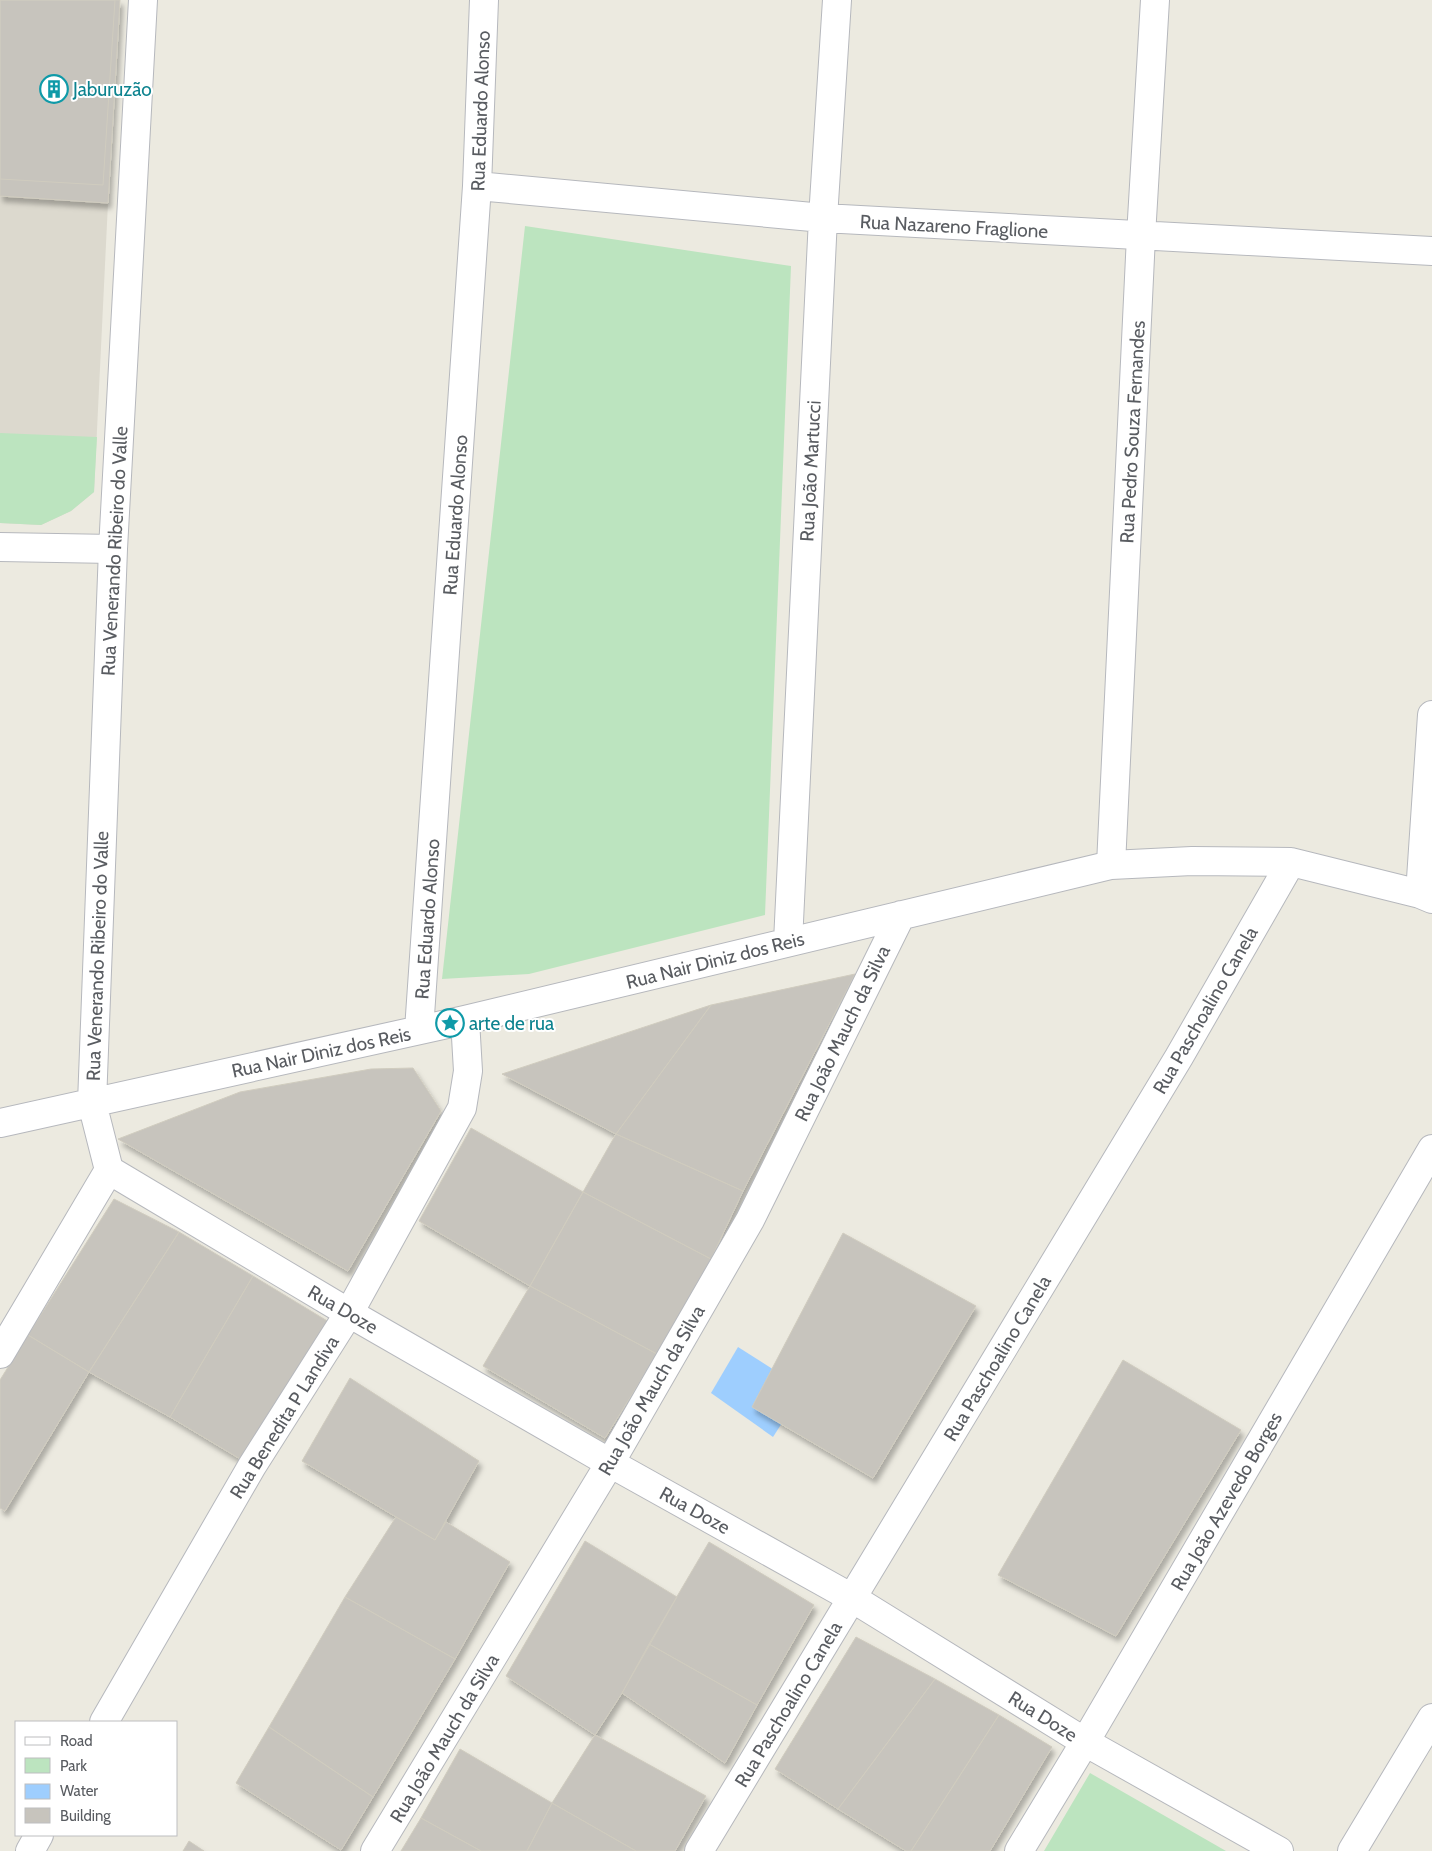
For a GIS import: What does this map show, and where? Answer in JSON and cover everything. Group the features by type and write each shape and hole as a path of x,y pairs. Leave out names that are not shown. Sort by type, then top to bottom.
{"street":[{"name":"Rua Venerando Ribeiro do Valle","path":"109,1170 92,1103 113,549 143,0"},
{"name":"Rua Eduardo Alonso","path":"419,1030 477,186 484,0"},
{"name":"Rua João Martucci","path":"788,942 823,218 837,0"},
{"name":"Rua Pedro Souza Fernandes","path":"1111,865 1141,236 1155,0"},
{"name":"Rua Nazareno Fraglione","path":"477,186 823,218 1432,251"},
{"path":"0,546 113,549"},
{"path":"1426,896 1432,716"},
{"name":"Rua Nair Diniz dos Reis","path":"0,1123 465,1020 1111,865 1192,861 1291,862 1426,896"},
{"name":"Rua Paschoalino Canela","path":"698,1851 1179,1057 1291,862"},
{"name":"Rua João Mauch da Silva","path":"375,1851 610,1463 750,1220 901,915"},
{"name":"Rua Benedita P Landiva","path":"105,1721 252,1466 349,1312 462,1108 468,1071 465,1020"},
{"name":"Rua João Azevedo Borges","path":"1019,1851 1085,1742 1432,1149"},
{"path":"0,1354 109,1170"},
{"name":"Rua Doze","path":"109,1170 610,1463 852,1598 1085,1742 1279,1851"},
{"path":"1352,1851 1432,1718"},
{"path":"30,1851 38,1836"}],"shaded area":[{"path":"0,196 108,203 94,492 71,511 41,525 0,523"}],"green space":[{"path":"525,226 791,266 765,915 529,974 442,979"},
{"path":"0,433 97,437 94,492 71,511 41,525 0,523"},
{"path":"1090,1773 1226,1851 1044,1851"}],"water":[{"path":"738,1347 804,1389 773,1437 711,1393"}],"building":[{"name":"Jaburuzão","path":"0,0 115,0 103,185 0,179"},
{"name":"Jaburuzão","path":"0,0 120,0 108,203 0,196"},
{"path":"855,974 743,1191 616,1134 711,1005"},
{"path":"711,1005 616,1134 502,1074"},
{"path":"413,1068 441,1111 348,1271 118,1139 240,1092 371,1069"},
{"path":"471,1128 583,1192 530,1286 419,1221"},
{"path":"616,1134 743,1191 711,1259 583,1192"},
{"path":"583,1192 711,1259 657,1354 530,1286"},
{"path":"114,1199 179,1232 89,1372 28,1335"},
{"path":"179,1232 253,1276 170,1417 89,1372"},
{"path":"843,1233 976,1306 873,1478 752,1407"},
{"path":"253,1276 329,1322 247,1463 170,1417"},
{"path":"530,1286 657,1354 605,1438 483,1366"},
{"path":"28,1335 89,1372 5,1511 0,1508 0,1380"},
{"path":"1123,1360 1241,1430 1116,1636 998,1575"},
{"path":"350,1378 479,1461 435,1540 302,1461"},
{"path":"396,1517 435,1540 446,1522 510,1562 455,1659 345,1597"},
{"path":"585,1541 677,1597 622,1693 595,1735 506,1676"},
{"path":"709,1542 814,1605 757,1705 649,1644"},
{"path":"345,1597 455,1659 373,1797 269,1727"},
{"path":"856,1637 935,1679 838,1809 775,1769"},
{"path":"649,1644 757,1705 725,1763 622,1693"},
{"path":"935,1679 999,1715 911,1851 906,1851 838,1809"},
{"path":"999,1715 1052,1747 990,1851 911,1851"},
{"path":"269,1727 373,1797 341,1850 236,1783"},
{"path":"595,1735 706,1796 675,1851 636,1851 552,1803"},
{"path":"460,1749 552,1803 527,1851 481,1851 421,1818"},
{"path":"552,1803 636,1851 527,1851"},
{"path":"421,1818 481,1851 401,1851"},
{"path":"189,1841 204,1851 183,1851"}],"place":[{"name":"Jaburuzão","path":"54,89"},
{"name":"arte de rua","path":"450,1023"}]}
